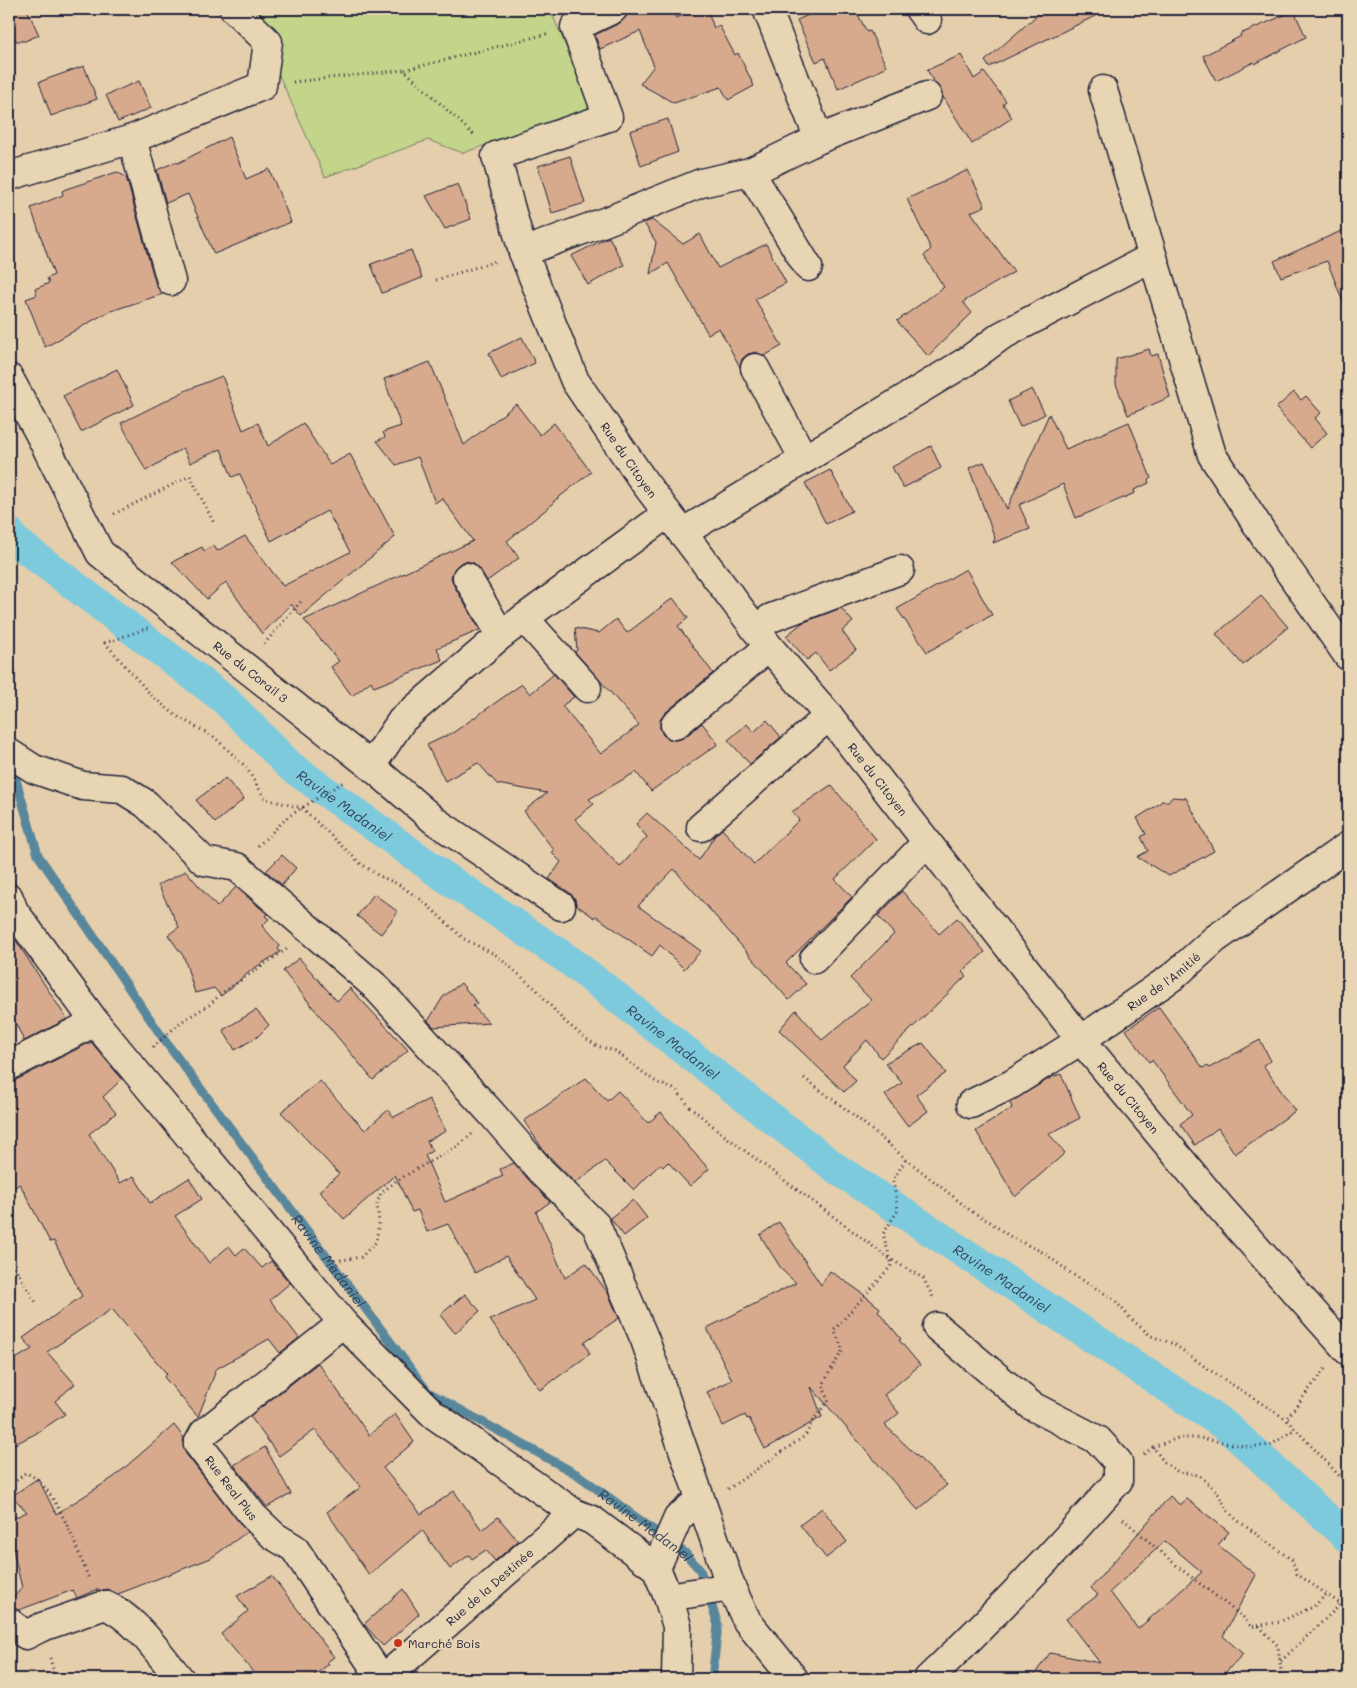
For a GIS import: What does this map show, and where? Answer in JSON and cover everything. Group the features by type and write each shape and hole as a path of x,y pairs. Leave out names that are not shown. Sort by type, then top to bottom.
{"street":[{"path":"9,176 132,139 262,86 268,42 234,9"},
{"path":"496,156 608,117 575,27 613,9"},
{"path":"767,9 819,139"},
{"path":"1103,90 1212,455 1348,656"},
{"path":"523,252 607,221 700,183 750,172 819,139 927,96"},
{"path":"132,139 171,281"},
{"name":"Rue du Citoyen","path":"496,156 523,252 575,381 644,482 762,638 829,716 1081,1040 1219,1206 1346,1349"},
{"path":"750,172 808,267"},
{"path":"371,766 402,720 524,618 675,523 804,459 967,361 1000,336 1152,257"},
{"path":"755,368 804,459"},
{"name":"Rue du Corail 3","path":"9,378 100,553 371,766 435,821 561,906"},
{"path":"675,725 762,638 771,618 900,570"},
{"path":"467,577 502,635"},
{"path":"524,618 587,688"},
{"path":"701,827 829,716"},
{"path":"9,753 34,769 83,786 122,789 146,804 204,861 236,867 374,986 492,1114 541,1171 596,1224 645,1340 731,1587 747,1621 794,1679"},
{"path":"814,959 927,842"},
{"name":"Rue de l'Amitié","path":"971,1104 1012,1084 1081,1040 1175,975 1215,939 1348,846"},
{"path":"9,898 14,912 96,1022 343,1322 433,1414 574,1513 592,1520 656,1568 677,1626 676,1679"},
{"path":"9,1066 96,1022"},
{"name":"Rue Real Plus","path":"343,1322 204,1433 198,1444 254,1517 274,1536 294,1548 383,1679"},
{"path":"928,1679 1045,1561 1118,1482 1118,1462 1098,1440 1032,1406 937,1327"},
{"path":"656,1568 678,1518 701,1503"},
{"name":"Rue de la Destinée","path":"383,1679 574,1513"},
{"path":"668,1597 731,1587"},
{"path":"9,1622 26,1635 42,1627 105,1604 119,1611 135,1625 180,1679"}],"path":[{"path":"262,86 404,70 575,27"},
{"path":"404,70 496,156"},
{"path":"436,280 523,252"},
{"path":"86,528 190,476 215,525"},
{"path":"244,666 303,599"},
{"path":"182,618 135,631 105,643 151,695 175,715 214,737 246,766 266,799 302,808 360,863 379,876 398,884 423,901 464,939 496,955 537,990 562,1020 584,1037 597,1046 615,1051 656,1082 676,1090 690,1107 725,1136 890,1259 923,1278 938,1307 937,1327"},
{"path":"236,867 289,816 371,766"},
{"path":"132,1066 181,1022 209,1005 222,993 282,954 310,930"},
{"path":"804,1078 855,1116 971,1211 1009,1236 1044,1253 1078,1278 1114,1299 1129,1317 1151,1336 1174,1344 1208,1369 1286,1419 1348,1485"},
{"path":"312,1286 341,1260 361,1257 376,1242 379,1223 377,1203 381,1193 428,1162 458,1146 492,1114"},
{"path":"701,1503 805,1436 814,1419 828,1401 823,1384 843,1350 834,1330 892,1265 883,1234 898,1210 893,1180 906,1159"},
{"path":"9,1258 37,1304"},
{"path":"1286,1419 1346,1349"},
{"path":"1118,1462 1145,1454 1153,1447 1178,1438 1200,1438 1248,1447 1271,1445 1295,1429"},
{"path":"1153,1447 1164,1462 1178,1472 1199,1475 1217,1492 1228,1511 1237,1520 1292,1560 1297,1574 1348,1609"},
{"path":"9,1487 25,1473 32,1475 41,1482 54,1501 71,1533 100,1606"},
{"path":"1101,1500 1176,1566 1243,1617 1251,1627 1279,1622 1313,1607 1326,1594"},
{"path":"1281,1661 1341,1604"},
{"path":"1258,1625 1278,1646 1282,1679"}],"green space":[{"path":"249,9 550,9 592,108 463,153 428,140 325,177"}],"building":[{"path":"20,9 27,9 39,35 25,41 16,41 9,27 9,14"},
{"path":"628,9 692,9 675,16 676,18 700,9 707,9 714,28 719,25 735,55 738,53 754,86 728,100 721,87 674,103 640,84 654,66 640,31 600,49 595,35 620,23 626,17"},
{"path":"822,9 855,9 867,32 870,31 886,66 877,72 838,89 825,58 816,62 797,20"},
{"path":"1044,9 1110,9 989,67 985,61"},
{"path":"1294,11 1306,37 1255,64 1254,62 1216,81 1203,56 1241,36 1240,34"},
{"path":"961,55 974,79 984,72 1006,101 1003,104 1012,118 972,144 942,95 941,90 927,70"},
{"path":"84,66 97,99 51,116 39,82"},
{"path":"139,81 151,108 118,122 106,95"},
{"path":"668,119 678,152 641,166 630,131"},
{"path":"229,137 246,179 269,169 291,222 214,254 188,194 166,203 157,170 175,162 178,163"},
{"path":"570,156 585,203 552,213 538,166"},
{"path":"968,170 985,206 971,212 1014,272 963,302 972,313 928,356 897,321 944,287 924,256 931,249 907,199"},
{"path":"117,172 126,177 156,285 163,294 108,312 45,347 26,299 37,295 35,289 49,283 47,278 54,275 31,208 63,195 62,191 66,189"},
{"path":"458,184 471,219 445,229 426,196"},
{"path":"652,220 683,244 700,234 718,268 766,244 786,283 755,299 782,346 764,356 756,352 748,354 742,359 740,367 719,328 708,334 668,263 650,274 656,242 644,223"},
{"path":"1348,228 1347,312 1327,261 1281,277 1274,261"},
{"path":"609,237 624,265 588,285 571,256"},
{"path":"411,250 422,278 382,293 371,264"},
{"path":"522,337 535,363 501,379 489,353"},
{"path":"1149,349 1151,356 1158,354 1170,397 1128,415 1116,384 1116,359"},
{"path":"430,362 464,445 516,404 540,435 554,423 591,472 507,541 519,558 487,581 474,563 466,561 460,563 454,569 451,577 453,584 480,630 437,648 442,660 374,687 371,681 352,696 331,667 339,661 304,620 473,541 442,498 435,503 418,457 396,465 377,441 385,437 383,432 401,426 384,379"},
{"path":"117,369 134,405 81,432 63,396"},
{"path":"222,376 243,430 258,423 268,446 303,423 330,465 350,454 395,537 301,616 291,604 262,634 226,582 207,599 172,562 202,547 204,551 214,545 217,551 245,536 283,586 350,552 327,511 271,541 240,474 232,477 221,449 190,463 183,448 146,471 121,423 187,390"},
{"path":"1032,389 1045,414 1020,427 1008,401"},
{"path":"1294,392 1301,400 1306,396 1321,413 1315,418 1327,433 1310,448 1276,408"},
{"path":"1049,414 1066,449 1129,422 1151,478 1148,480 1149,483 1134,490 1135,493 1076,518 1063,484 1019,505 1030,529 993,543 995,538 969,468 984,462 1007,509"},
{"path":"931,446 941,468 903,488 892,467"},
{"path":"830,470 852,511 826,524 805,483"},
{"path":"966,569 992,615 927,652 897,609"},
{"path":"1261,596 1288,627 1243,665 1216,634"},
{"path":"673,598 688,618 678,626 713,673 665,713 660,720 660,728 663,735 669,739 677,740 685,737 702,723 718,744 651,791 636,772 589,799 594,804 575,819 620,867 647,837 636,824 647,813 699,860 716,834 722,829 754,864 799,820 792,812 831,785 876,839 835,879 852,897 786,963 806,984 789,1000 674,869 638,906 701,951 684,969 660,945 652,956 596,916 595,918 576,905 575,899 570,893 549,879 561,862 552,853 554,850 524,811 547,793 497,784 478,763 445,781 427,745 454,732 522,684 530,694 554,674 574,697 562,706 601,754 639,725 575,652 577,650 575,628 599,633 616,619 627,633"},
{"path":"841,608 853,622 842,631 856,650 829,670 816,653 807,660 786,636 802,623"},
{"path":"767,720 781,737 750,764 728,740 747,724 754,732"},
{"path":"225,778 244,799 215,823 196,800 217,786"},
{"path":"1173,797 1186,798 1214,851 1169,876 1137,857 1148,851 1141,837 1146,834 1137,818 1162,801 1168,801"},
{"path":"282,855 296,868 282,885 266,871"},
{"path":"186,871 217,907 236,887 267,914 265,916 269,919 262,926 280,946 278,949 280,952 253,969 221,996 214,988 195,993 184,957 168,935 179,927 158,885"},
{"path":"902,891 939,934 957,918 985,952 962,972 966,976 881,1058 867,1040 843,1065 856,1081 844,1092 779,1030 796,1010 822,1040 871,1000 850,978 894,934 878,916"},
{"path":"374,894 398,912 381,934 357,916"},
{"path":"9,930 67,1019 24,1041 9,1009"},
{"path":"299,958 337,1001 350,988 408,1050 373,1080 283,971"},
{"path":"461,983 477,1003 473,1006 489,1023 434,1027 428,1021 443,997"},
{"path":"1159,1007 1203,1068 1207,1065 1209,1068 1260,1040 1271,1061 1263,1065 1295,1111 1235,1154 1218,1128 1195,1145 1180,1124 1192,1115 1152,1060 1149,1062 1126,1030"},
{"path":"256,1010 269,1025 257,1037 235,1050 223,1030"},
{"path":"91,1042 122,1079 103,1097 116,1113 89,1134 120,1183 134,1176 150,1203 189,1178 202,1199 175,1216 209,1263 229,1246 236,1255 244,1248 262,1268 271,1261 290,1283 270,1300 299,1338 280,1353 269,1339 216,1369 198,1417 164,1377 167,1374 112,1309 47,1352 75,1384 55,1401 65,1414 35,1434 9,1447 9,1363 32,1349 23,1338 82,1296 54,1241 50,1242 20,1184 9,1190 9,1082"},
{"path":"923,1043 946,1073 916,1095 928,1111 908,1126 885,1095 902,1083 885,1063"},
{"path":"1061,1074 1080,1118 1049,1134 1065,1153 1015,1197 976,1131 1012,1108 1010,1102 1052,1077"},
{"path":"586,1078 607,1101 618,1091 648,1123 661,1112 709,1169 690,1186 668,1162 663,1167 660,1164 634,1190 605,1161 575,1183 544,1151 524,1121"},
{"path":"320,1081 365,1130 388,1110 394,1117 429,1099 446,1131 427,1141 432,1151 425,1155 445,1202 503,1176 500,1169 514,1163 550,1202 536,1212 565,1278 586,1263 608,1293 619,1318 584,1342 590,1354 540,1390 490,1320 535,1300 506,1256 475,1273 448,1224 427,1232 418,1210 412,1212 395,1175 344,1219 319,1191 339,1174 281,1112"},
{"path":"633,1200 647,1218 624,1236 610,1218"},
{"path":"779,1222 821,1285 830,1271 858,1290 880,1308 878,1311 920,1365 884,1395 899,1413 885,1425 947,1485 918,1510 811,1387 822,1417 765,1449 749,1418 747,1419 745,1415 723,1426 707,1392 732,1380 707,1328 796,1283 782,1270 760,1235"},
{"path":"465,1294 480,1311 455,1333 440,1315"},
{"path":"318,1363 369,1435 395,1414 414,1442 383,1468 421,1514 454,1491 482,1530 498,1517 518,1541 495,1561 486,1550 472,1559 469,1555 450,1569 422,1530 369,1575 327,1512 361,1487 315,1430 279,1456 250,1416"},
{"path":"174,1425 184,1438 183,1446 186,1454 247,1532 211,1558 118,1594 107,1589 99,1591 98,1589 77,1598 73,1590 19,1610 9,1607 9,1602 22,1588 9,1533 9,1520 27,1512 12,1496 38,1478 56,1514 114,1477"},
{"path":"265,1447 291,1494 267,1507 234,1465"},
{"path":"1170,1496 1180,1505 1187,1499 1229,1532 1218,1545 1256,1575 1223,1636 1243,1654 1219,1679 1031,1679 1050,1653 1100,1663 1066,1619 1098,1595 1091,1588","holes":["1165,1541 1202,1572 1138,1629 1110,1592"]},
{"path":"822,1508 847,1542 826,1558 800,1525"},
{"path":"272,1576 334,1657 327,1662 329,1664 309,1679 259,1679 221,1634 248,1611 237,1596"},
{"path":"403,1589 419,1614 383,1646 364,1624"}],"waterway":[{"name":"Ravine Madaniel","path":"9,532 14,540 224,699 290,766 442,875 570,961 837,1169 1226,1426 1348,1538"},
{"name":"Ravine Madaniel","path":"11,763 38,855 165,1041 428,1392 578,1475 685,1553 700,1570 718,1625 712,1679"}],"place":[{"name":"Marché Bois","path":"398,1643"}]}
